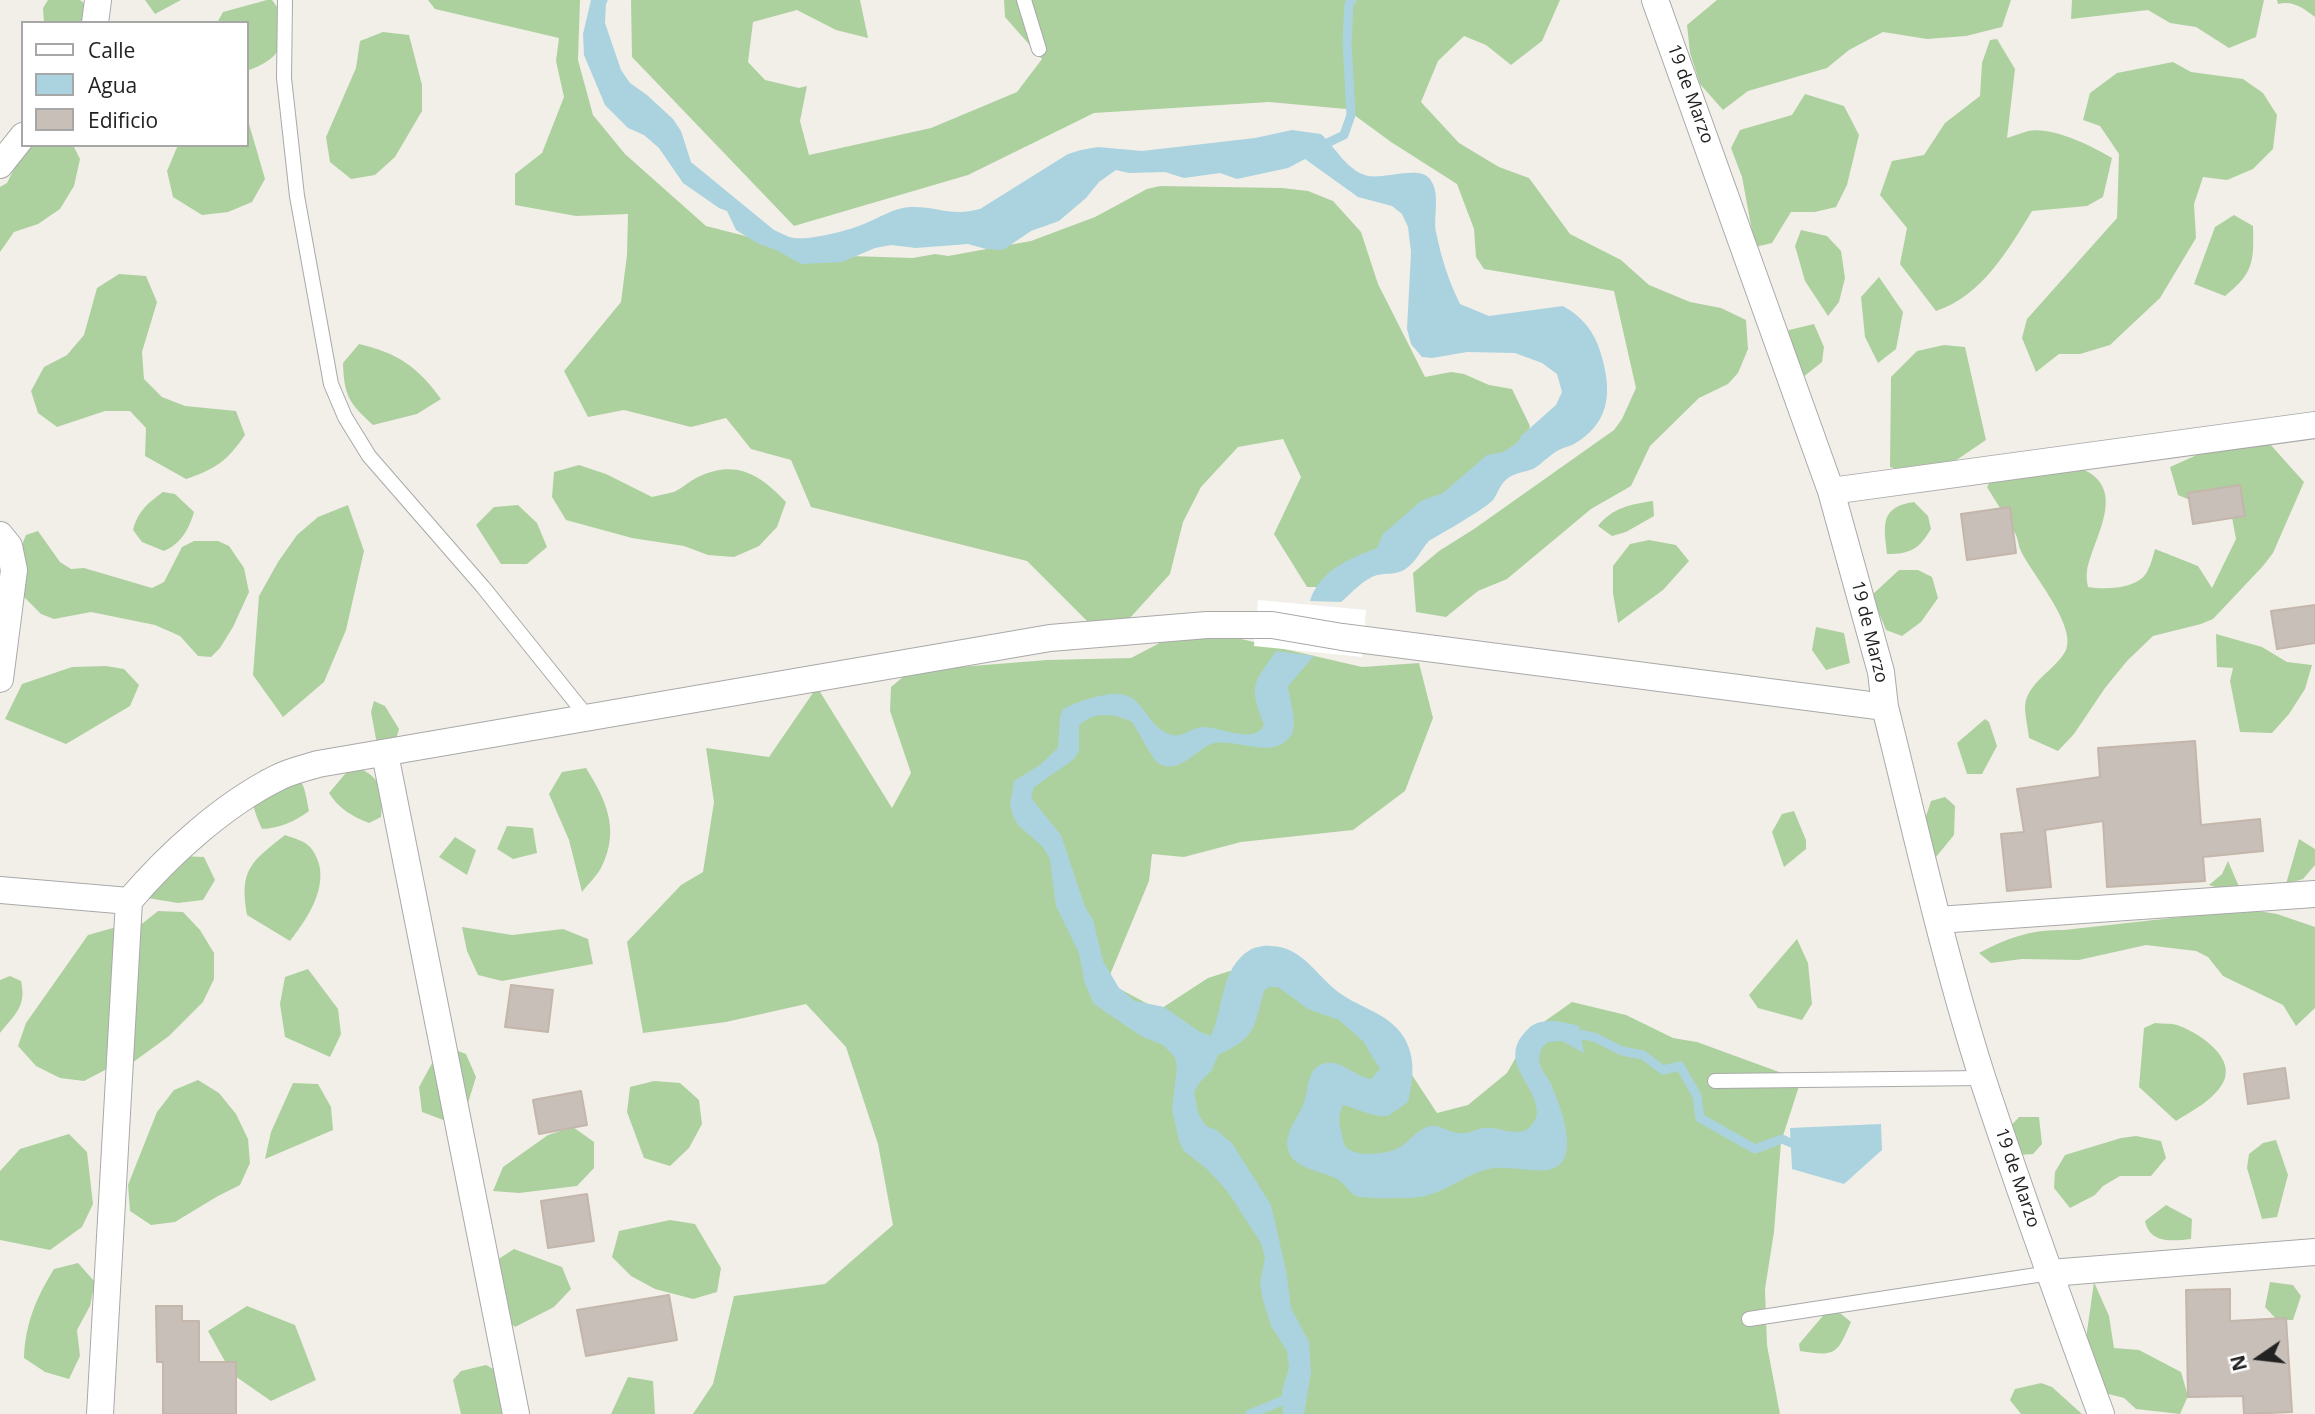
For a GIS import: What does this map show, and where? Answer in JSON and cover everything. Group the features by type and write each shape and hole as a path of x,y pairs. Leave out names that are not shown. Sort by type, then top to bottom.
{"street":[{"path":"95,21 98,0"},
{"name":"19 de Marzo","path":"1655,0 1831,491 1881,672 1885,707 1938,920 1983,1078 2101,1414"},
{"path":"0,165 21,139"},
{"path":"1831,491 2315,425"},
{"path":"0,535 9,546 14,570 0,679"},
{"path":"100,1414 129,901 154,872 223,812 278,777 318,764 1050,638 1207,625 1272,625 1342,637 1885,707"},
{"path":"385,754 516,1414"},
{"path":"0,890 129,901"},
{"path":"1938,920 2315,894"},
{"path":"2050,1273 2315,1252"}],"lane":[{"path":"285,0 284,78 297,196 331,384 345,417 369,456 483,587 589,719"},
{"path":"1024,0 1039,49"},
{"path":"1715,1081 1983,1078"},
{"path":"1749,1319 2050,1273"}],"green space":[{"path":"48,0 80,0 86,5 84,21 44,21 43,8"},
{"path":"145,0 181,0 155,14"},
{"path":"272,0 286,19 283,39 272,58 248,71 248,21 218,21 223,12"},
{"path":"428,0 580,0 578,60 593,115 625,154 706,226 820,255 913,258 935,254 948,256 1031,241 1095,217 1147,189 1160,186 1282,188 1308,191 1333,201 1361,232 1378,284 1425,377 1451,372 1464,374 1489,385 1512,389 1530,426 1526,438 1459,481 1416,516 1389,545 1328,587 1307,587 1274,534 1301,477 1283,439 1238,447 1201,487 1183,522 1170,574 1129,619 1089,623 1027,561 811,507 791,460 751,449 726,418 691,427 624,410 588,417 564,371 621,302 627,255 628,214 576,216 515,205 515,174 542,153 564,97 556,61 559,38 435,9"},
{"path":"631,0 860,0 868,38 836,30 797,10 753,22 748,62 765,80 799,88 807,86 800,121 809,155 931,128 1017,92 1042,59 1005,17 1004,0 1560,0 1542,41 1511,65 1486,45 1464,36 1438,61 1421,102 1459,143 1499,167 1529,178 1570,234 1621,260 1649,285 1690,302 1721,308 1746,320 1748,349 1738,373 1728,384 1699,398 1650,446 1631,486 1591,509 1507,579 1478,591 1446,617 1416,612 1413,573 1439,551 1614,430 1622,419 1636,388 1614,291 1484,269 1476,257 1474,229 1457,184 1391,142 1346,109 1269,102 1094,113 968,175 794,226 632,57"},
{"path":"1717,0 2011,0 2002,27 1966,36 1927,39 1883,32 1849,50 1827,68 1748,91 1723,110 1700,84 1690,53 1687,25"},
{"path":"2072,0 2264,0 2256,37 2229,48 2196,27 2170,23 2148,10 2071,19"},
{"path":"2277,0 2315,0 2315,17 2298,6 2278,4"},
{"path":"383,32 409,35 422,85 422,111 395,157 375,175 351,179 330,162 326,137 356,68 360,41"},
{"path":"1997,39 2015,69 2007,138 2028,131 2048,131 2083,143 2112,158 2103,197 2087,206 2032,211 2003,256 1980,283 1967,295 1936,311 1900,264 1907,228 1880,195 1892,161 1924,155 1945,123 1980,96 1982,63 1990,40"},
{"path":"2173,62 2191,72 2243,79 2263,93 2277,115 2273,149 2253,169 2227,180 2203,177 2194,204 2196,238 2160,298 2110,345 2080,354 2059,354 2036,372 2022,338 2027,319 2117,218 2119,154 2100,126 2083,120 2090,93 2117,73"},
{"path":"1805,94 1844,106 1859,135 1847,185 1836,207 1815,212 1791,212 1772,243 1755,247 1742,177 1731,148 1740,130 1792,115"},
{"path":"248,120 265,179 252,202 228,212 202,215 173,197 167,171 177,147 248,147"},
{"path":"25,147 74,147 80,159 74,186 60,209 38,224 14,232 0,252 0,187 7,183"},
{"path":"2234,215 2253,226 2252,257 2247,273 2225,296 2194,284 2215,227"},
{"path":"1801,230 1827,236 1841,251 1845,278 1839,302 1828,316 1805,281 1795,246"},
{"path":"119,274 146,276 157,302 142,352 144,379 162,397 185,406 236,411 245,435 220,463 186,479 145,456 146,428 130,411 105,411 57,427 38,413 31,391 44,367 67,355 84,335 97,288"},
{"path":"1879,277 1903,312 1896,349 1878,363 1865,337 1861,297"},
{"path":"1814,324 1824,347 1822,362 1802,378 1777,358 1789,330"},
{"path":"359,344 385,352 406,363 424,378 441,399 417,414 373,425 353,404 345,384 343,363"},
{"path":"1944,345 1965,347 1986,440 1955,461 1917,476 1890,467 1891,377 1917,351"},
{"path":"2248,432 2260,433 2304,482 2273,553 2213,619 2153,636 2127,661 2074,734 2058,751 2029,738 2025,710 2027,698 2036,683 2066,650 2068,639 2059,613 2025,559 2015,533 1987,487 1991,480 2082,469 2096,478 2106,501 2087,571 2088,587 2121,587 2138,581 2148,570 2155,549 2198,566 2212,588 2236,539 2230,507 2190,500 2178,495 2170,467"},
{"path":"579,465 606,474 652,497 674,492 711,472 735,470 756,477 786,502 777,527 759,546 734,557 708,555 684,546 632,538 566,520 552,497 554,472"},
{"path":"163,492 175,494 194,512 183,535 164,551 142,542 133,530 144,508"},
{"path":"1653,501 1654,516 1626,532 1612,536 1598,526 1609,515 1622,508"},
{"path":"1914,502 1928,516 1931,529 1914,549 1887,554 1885,527 1889,513 1895,508"},
{"path":"348,505 364,551 346,630 324,682 283,717 253,675 259,596 297,535 318,517"},
{"path":"518,505 537,523 547,547 527,564 501,564 476,525 494,507"},
{"path":"38,531 60,562 71,569 84,568 152,588 164,582 182,547 194,541 218,541 229,546 244,568 249,592 233,627 211,657 198,656 180,636 155,625 91,612 54,619 41,614 23,596 16,559 26,535"},
{"path":"1649,540 1676,545 1689,561 1663,590 1618,623 1613,593 1613,566 1630,544"},
{"path":"1899,570 1918,570 1932,577 1938,598 1921,622 1902,636 1886,630 1872,595"},
{"path":"1816,627 1844,633 1850,663 1826,670 1812,650"},
{"path":"1198,629 1362,667 1419,663 1433,718 1405,791 1353,830 1241,842 1184,857 1152,854 1149,881 1107,982 1159,1010 1208,978 1230,971 1355,1006 1408,1069 1437,1113 1468,1105 1507,1073 1531,1031 1572,1002 1626,1015 1673,1038 1697,1042 1801,1080 1781,1142 1774,1232 1765,1289 1767,1345 1780,1414 693,1414 713,1384 734,1296 825,1284 893,1225 878,1144 846,1047 806,1004 726,1022 643,1033 627,942 681,885 703,872 714,802 706,748 769,757 817,687 892,808 911,773 890,711 891,687 910,671 1047,660 1131,658 1173,636"},
{"path":"2216,634 2262,647 2287,662 2312,665 2305,689 2289,714 2272,733 2240,732 2230,681 2233,668 2217,667"},
{"path":"106,666 124,669 139,685 130,706 66,744 5,719 22,684 72,667"},
{"path":"374,701 385,706 399,729 391,756 378,750 371,712"},
{"path":"1985,719 1989,722 1997,746 1982,774 1967,774 1957,743"},
{"path":"272,767 300,781 309,811 287,824 262,829 254,806 254,785 261,770"},
{"path":"357,767 372,776 380,786 381,817 369,823 346,811 329,793 345,774"},
{"path":"586,768 605,803 610,840 600,869 582,892 569,840 549,794 562,772"},
{"path":"1945,797 1955,806 1954,835 1936,857 1924,858 1917,843 1931,801"},
{"path":"1794,811 1806,840 1806,849 1784,867 1772,832 1782,814"},
{"path":"507,826 533,828 537,853 513,859 497,849"},
{"path":"285,835 310,847 320,871 320,883 312,908 290,941 247,915 245,899 250,868"},
{"path":"455,837 476,850 467,875 439,857"},
{"path":"2299,839 2315,849 2315,865 2303,879 2286,884"},
{"path":"178,856 204,857 215,880 203,900 178,903 129,895 133,876 153,861"},
{"path":"2228,861 2243,896 2209,885 2222,874"},
{"path":"2227,906 2277,914 2315,927 2315,1008 2296,1026 2283,1005 2223,976 2208,957 2196,951 2146,945 2079,960 2022,959 1991,963 1979,953 1999,943 2031,933 2208,914"},
{"path":"158,911 183,912 200,930 214,953 214,979 203,1002 169,1036 132,1063 107,1069 84,1081 60,1078 36,1066 18,1046 26,1023 88,935 113,928 138,927"},
{"path":"462,927 512,935 563,929 588,939 593,964 502,981 478,975 467,951"},
{"path":"1797,939 1808,963 1812,1004 1802,1020 1758,1008 1749,995"},
{"path":"308,969 338,1009 341,1034 330,1057 285,1037 280,1004 285,977"},
{"path":"10,976 21,981 21,1004 0,1033 0,980"},
{"path":"2155,1023 2177,1025 2194,1033 2211,1045 2226,1069 2225,1078 2217,1092 2176,1121 2139,1087 2144,1028"},
{"path":"442,1045 466,1054 476,1077 468,1103 469,1112 446,1121 422,1112 419,1087"},
{"path":"198,1080 219,1093 236,1114 248,1139 250,1163 240,1185 175,1222 151,1225 130,1211 128,1185 157,1112 174,1090"},
{"path":"654,1081 680,1083 699,1100 702,1124 689,1148 670,1166 644,1158 627,1112 630,1087"},
{"path":"293,1083 318,1084 331,1107 333,1130 265,1159 271,1132"},
{"path":"2019,1117 2039,1117 2042,1144 2033,1154 2019,1155 2005,1132"},
{"path":"573,1127 594,1142 594,1168 577,1186 519,1193 493,1191 503,1167 548,1135"},
{"path":"69,1134 87,1152 93,1204 82,1227 50,1250 0,1240 0,1171 20,1149"},
{"path":"2136,1136 2161,1141 2166,1158 2151,1176 2120,1176 2103,1186 2095,1195 2070,1208 2054,1188 2055,1172 2065,1155"},
{"path":"2276,1140 2288,1175 2277,1217 2262,1219 2247,1168 2249,1154 2263,1143"},
{"path":"2166,1205 2192,1219 2191,1239 2163,1239 2152,1234 2145,1221"},
{"path":"670,1220 695,1224 721,1268 717,1292 693,1299 655,1289 631,1276 612,1257 619,1231"},
{"path":"514,1249 562,1267 571,1289 554,1307 515,1327 494,1310 494,1262"},
{"path":"78,1263 95,1282 90,1306 77,1330 80,1356 69,1379 45,1372 24,1358 27,1334 42,1290 54,1269"},
{"path":"2094,1282 2109,1316 2114,1348 2139,1350 2181,1372 2188,1396 2180,1414 2136,1409 2124,1398 2089,1389 2083,1360"},
{"path":"2270,1282 2293,1285 2301,1296 2293,1320 2277,1320 2265,1307"},
{"path":"247,1306 295,1325 316,1380 271,1401 232,1374 208,1331"},
{"path":"1827,1311 1840,1313 1851,1322 1838,1347 1828,1353 1800,1351 1799,1344"},
{"path":"486,1365 497,1371 511,1391 502,1414 461,1414 453,1380 461,1371"},
{"path":"628,1377 653,1381 655,1414 611,1414"},
{"path":"2041,1383 2052,1387 2082,1414 2021,1414 2010,1400 2015,1389"}],"water":[{"path":"591,0 608,0 605,23 621,70 630,83 673,119 681,131 691,162 774,230 789,237 806,238 837,233 904,208 920,207 952,212 980,209 1068,154 1098,147 1142,151 1255,138 1292,130 1321,134 1348,164 1368,176 1410,173 1425,175 1430,179 1435,191 1438,241 1460,304 1489,316 1563,306 1571,311 1589,329 1601,352 1607,386 1605,408 1594,428 1585,436 1555,452 1533,469 1508,478 1493,500 1429,541 1404,570 1372,577 1341,602 1310,601 1320,581 1346,561 1377,548 1383,534 1421,501 1443,493 1487,455 1503,452 1517,443 1521,436 1556,405 1562,392 1557,374 1542,363 1515,353 1467,352 1422,357 1411,344 1407,329 1411,252 1408,227 1402,214 1392,206 1358,197 1305,159 1288,168 1237,179 1220,173 1184,178 1165,172 1129,173 1116,170 1099,182 1086,198 1059,221 1031,231 1003,250 968,244 916,248 891,245 875,248 842,262 801,264 736,230 727,211 683,183 659,148 644,135 628,128 605,105 584,55 583,34"},
{"path":"1276,651 1314,656 1288,686 1294,727 1289,738 1281,744 1262,748 1231,743 1211,744 1180,764 1165,766 1156,761 1132,722 1111,715 1097,716 1079,726 1079,751 1073,760 1034,787 1031,798 1061,835 1085,907 1093,920 1103,961 1119,988 1135,1001 1164,1007 1200,1032 1211,1036 1228,978 1240,958 1252,949 1269,946 1283,948 1302,958 1344,996 1393,1024 1405,1039 1411,1055 1413,1070 1408,1102 1388,1116 1343,1105 1339,1123 1345,1146 1362,1154 1397,1149 1422,1129 1432,1126 1461,1133 1484,1128 1516,1132 1528,1129 1537,1112 1531,1092 1516,1062 1515,1052 1528,1029 1539,1022 1552,1021 1579,1026 1584,1053 1562,1041 1548,1042 1540,1054 1539,1060 1554,1092 1567,1140 1563,1160 1556,1167 1542,1170 1488,1169 1433,1194 1420,1197 1361,1197 1354,1195 1334,1177 1296,1162 1287,1143 1303,1105 1311,1076 1317,1067 1322,1064 1335,1064 1371,1079 1380,1069 1363,1041 1339,1020 1308,1009 1278,987 1269,987 1264,991 1252,1030 1240,1043 1218,1055 1212,1070 1194,1092 1198,1113 1206,1126 1216,1130 1232,1143 1271,1205 1286,1270 1291,1308 1309,1342 1311,1372 1304,1414 1283,1414 1282,1391 1289,1368 1287,1351 1271,1326 1263,1300 1260,1282 1265,1258 1261,1243 1228,1192 1207,1169 1184,1151 1179,1141 1172,1109 1177,1069 1175,1057 1163,1045 1141,1036 1094,1004 1085,984 1079,953 1056,906 1050,859 1043,847 1018,825 1010,805 1014,781 1040,765 1058,748 1063,709 1093,698 1110,694 1130,697 1160,729 1173,735 1204,727 1237,734 1253,734 1259,731 1264,725 1256,701 1255,686"},
{"path":"1881,1124 1882,1150 1844,1184 1792,1169 1790,1128"}],"pier":[{"path":"1258,600 1366,610 1362,657 1254,646"}],"building":[{"path":"2240,485 2245,516 2193,524 2188,493"},
{"path":"2010,507 2016,553 1967,560 1961,514"},
{"path":"2315,605 2315,643 2277,649 2271,611"},
{"path":"2195,741 2201,825 2260,819 2263,851 2203,857 2205,881 2107,887 2103,821 2045,830 2051,887 2007,891 2001,834 2024,832 2017,789 2100,777 2098,748"},
{"path":"511,985 553,990 548,1032 505,1027"},
{"path":"2285,1068 2289,1098 2248,1104 2244,1074"},
{"path":"581,1091 587,1125 539,1134 533,1100"},
{"path":"587,1194 594,1241 548,1248 541,1201"},
{"path":"2230,1289 2230,1321 2286,1318 2292,1412 2244,1414 2243,1396 2188,1397 2186,1290"},
{"path":"669,1295 677,1340 586,1356 577,1310"},
{"path":"156,1306 182,1306 182,1321 199,1321 199,1362 236,1362 236,1414 163,1414 163,1362 157,1362"}],"waterway":[{"path":"1321,146 1344,135 1351,115 1347,42 1349,4 1352,0"},
{"path":"1568,1032 1594,1037 1622,1051 1643,1055 1663,1070 1680,1066 1697,1096 1700,1118 1755,1149 1782,1139 1791,1143"},
{"path":"1250,1414 1294,1396"}]}
